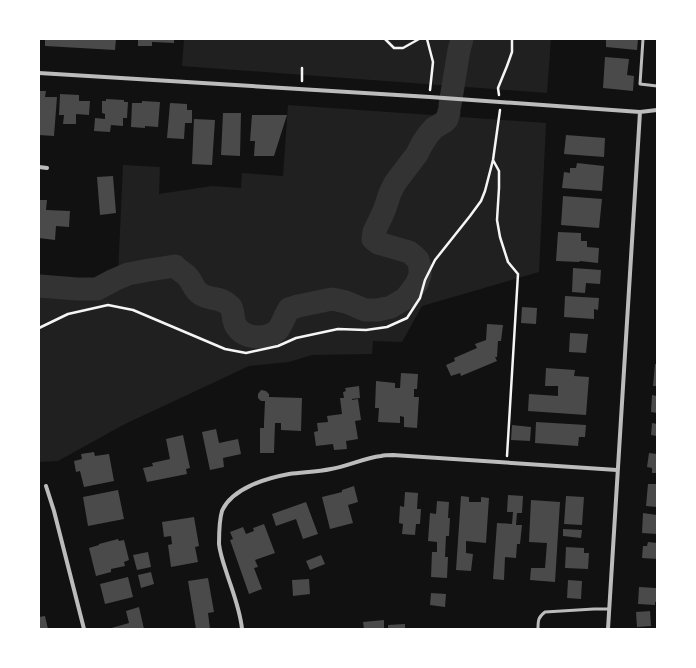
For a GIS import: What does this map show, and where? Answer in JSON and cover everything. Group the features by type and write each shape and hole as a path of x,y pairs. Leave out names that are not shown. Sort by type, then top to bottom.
{"street":[{"path":"39,73 477,100 640,112 657,110"},
{"path":"608,629 640,112"},
{"path":"39,168 47,168"},
{"path":"242,629 239,611 221,556 219,544 220,521 223,510 231,499 248,486 271,478 289,474 330,470 387,455 617,470"},
{"path":"46,486 56,518 84,629"}],"lane":[{"path":"644,39 640,84 657,86"},
{"path":"538,629 540,616 545,612 609,609"}],"path":[{"path":"385,39 394,48 403,48 419,39"},
{"path":"427,39 433,62 430,97"},
{"path":"39,328 68,314 108,306 133,310 225,349 246,353 278,346 296,338 338,329 366,330 387,327 407,318 420,298 425,280 435,260 481,201 485,191 493,160 499,115 500,102 498,88 508,66 512,52 512,39"},
{"path":"301,89 302,68"},
{"path":"493,160 499,171 497,220 500,237 508,262 518,274 507,456"}],"shaded area":[{"path":"184,39 551,39 547,93 182,66"},
{"path":"288,105 546,123 539,272 422,306 402,342 373,341 372,354 312,355 289,362 249,366 123,425 58,461 39,462 39,292 49,294 118,275 123,165 160,167 159,194 212,186 241,188 242,173 283,176"}],"building":[{"path":"45,39 116,39 115,50 45,46"},
{"path":"138,39 174,39 174,43 152,42 152,46 138,46"},
{"path":"606,39 638,39 637,50 606,47"},
{"path":"605,57 629,59 627,75 634,76 633,91 603,88"},
{"path":"39,91 46,91 45,97 57,97 54,136 39,135"},
{"path":"60,94 79,95 79,101 90,101 89,115 76,114 76,124 63,124 64,115 59,115"},
{"path":"106,99 124,100 124,102 128,102 127,118 123,118 123,126 111,125 110,132 94,131 95,118 105,119 105,114 102,113 102,101 106,101"},
{"path":"142,101 160,102 158,127 131,127 132,103 142,103"},
{"path":"170,103 187,104 187,110 192,110 192,123 185,123 184,139 167,138"},
{"path":"223,113 241,113 240,156 221,155"},
{"path":"252,115 287,115 274,156 254,156 255,141 250,141"},
{"path":"194,119 215,120 212,165 192,164"},
{"path":"566,135 605,138 604,157 564,154"},
{"path":"577,163 604,166 602,191 562,188 564,172 570,173 570,168 576,168"},
{"path":"113,176 116,213 100,215 97,177"},
{"path":"563,196 602,199 599,228 561,225"},
{"path":"39,200 47,200 46,210 70,211 69,227 56,226 55,240 39,238"},
{"path":"558,232 581,233 581,241 587,241 587,247 599,248 598,263 556,261"},
{"path":"573,268 601,270 600,284 586,283 585,293 572,292"},
{"path":"565,296 599,298 598,310 594,309 594,319 564,317"},
{"path":"522,307 537,308 536,324 521,323"},
{"path":"487,324 503,325 501,341 498,341 497,357 495,357 497,361 461,376 460,373 451,376 446,365 455,361 454,358 477,348 475,344 486,340"},
{"path":"570,333 588,334 586,353 569,352"},
{"path":"655,364 657,364 657,386 653,386"},
{"path":"546,368 575,370 574,376 589,377 586,415 528,411 529,394 558,396 558,386 545,386"},
{"path":"401,373 418,374 417,389 414,389 414,397 419,397 417,428 404,427 404,417 400,416 400,423 378,422 379,408 375,408 376,381 395,383 395,388 400,388"},
{"path":"359,386 360,398 352,399 358,399 361,420 355,421 358,439 346,441 347,449 334,450 333,444 316,446 314,432 318,431 317,423 328,422 327,416 342,414 340,398 344,398 343,392 346,391 345,388"},
{"path":"261,390 266,391 269,394 269,397 302,398 301,431 281,430 281,423 275,423 274,453 260,453 260,428 264,428 265,401 261,401 258,398 258,394"},
{"path":"652,395 657,396 657,413 651,412"},
{"path":"536,422 586,425 585,437 579,437 578,446 535,443"},
{"path":"652,423 657,424 657,436 651,435"},
{"path":"512,425 531,427 530,441 511,440"},
{"path":"216,429 219,443 238,439 241,454 223,458 224,467 210,470 202,432"},
{"path":"183,435 190,468 186,469 187,474 147,482 143,468 153,466 152,463 170,459 166,439"},
{"path":"94,452 95,456 109,454 114,481 84,487 80,471 76,472 74,461 82,459 81,454"},
{"path":"649,453 657,454 657,473 652,473 652,468 647,467"},
{"path":"648,484 657,484 657,507 646,506"},
{"path":"354,486 358,502 348,505 353,523 330,529 322,497 342,492 342,490"},
{"path":"118,490 124,519 88,526 83,497"},
{"path":"405,492 418,493 417,509 421,509 420,524 416,524 415,535 402,534 403,524 399,523 400,506 404,507"},
{"path":"508,495 523,496 522,513 517,513 516,525 522,525 520,544 517,544 516,558 505,557 504,580 493,579 497,523 512,524 513,512 507,512"},
{"path":"461,496 469,497 469,502 481,502 481,497 489,498 486,543 466,541 466,553 473,554 471,571 456,570"},
{"path":"566,496 584,497 582,525 564,524"},
{"path":"531,500 560,502 555,582 530,580 531,568 545,568 547,543 529,542"},
{"path":"437,501 449,502 449,536 446,536 445,557 448,557 447,578 431,577 432,552 437,552 437,542 428,541 430,513 436,514"},
{"path":"306,502 318,534 303,539 296,519 276,526 272,514"},
{"path":"643,513 657,515 657,534 642,533"},
{"path":"194,517 199,546 195,547 198,562 171,567 168,545 172,544 171,536 164,537 162,522"},
{"path":"264,524 275,553 255,560 258,567 254,568 262,589 249,594 230,540 233,539 230,532 243,527 246,534 254,531 253,528"},
{"path":"563,529 582,530 581,538 563,536"},
{"path":"118,539 119,541 124,540 129,560 124,562 125,566 111,569 111,572 96,576 89,548"},
{"path":"648,542 657,543 657,559 642,558 643,546 647,546"},
{"path":"566,547 584,548 584,553 589,553 588,569 565,568"},
{"path":"148,552 151,567 137,570 133,555"},
{"path":"321,555 325,564 310,570 306,561"},
{"path":"151,572 154,584 141,588 138,575"},
{"path":"128,577 133,597 105,604 100,584"},
{"path":"208,578 214,612 208,613 210,629 196,629 188,581"},
{"path":"309,579 310,594 293,596 292,580"},
{"path":"568,580 582,581 581,599 567,598"},
{"path":"639,587 656,588 657,602 655,602 655,605 638,604"},
{"path":"431,593 446,594 445,607 430,605"},
{"path":"139,607 144,629 108,629 129,623 126,611"},
{"path":"650,611 651,626 637,627 636,612"},
{"path":"45,616 48,629 39,629 39,617"},
{"path":"384,620 384,629 364,629 363,622"},
{"path":"405,624 405,629 388,629 388,625"}],"waterway":[{"path":"450,105 462,39"},
{"path":"39,286 97,289 128,274 175,266 187,276 199,293 206,297 227,303 232,309 236,326 244,334 255,337 267,336 277,331 289,309 298,306 332,299 346,302 365,310 378,310 391,307 406,298 417,283 420,275 420,267 418,260 409,252 378,243 373,239 374,232 395,183 417,154 428,135 434,128 447,119 449,112"}]}
